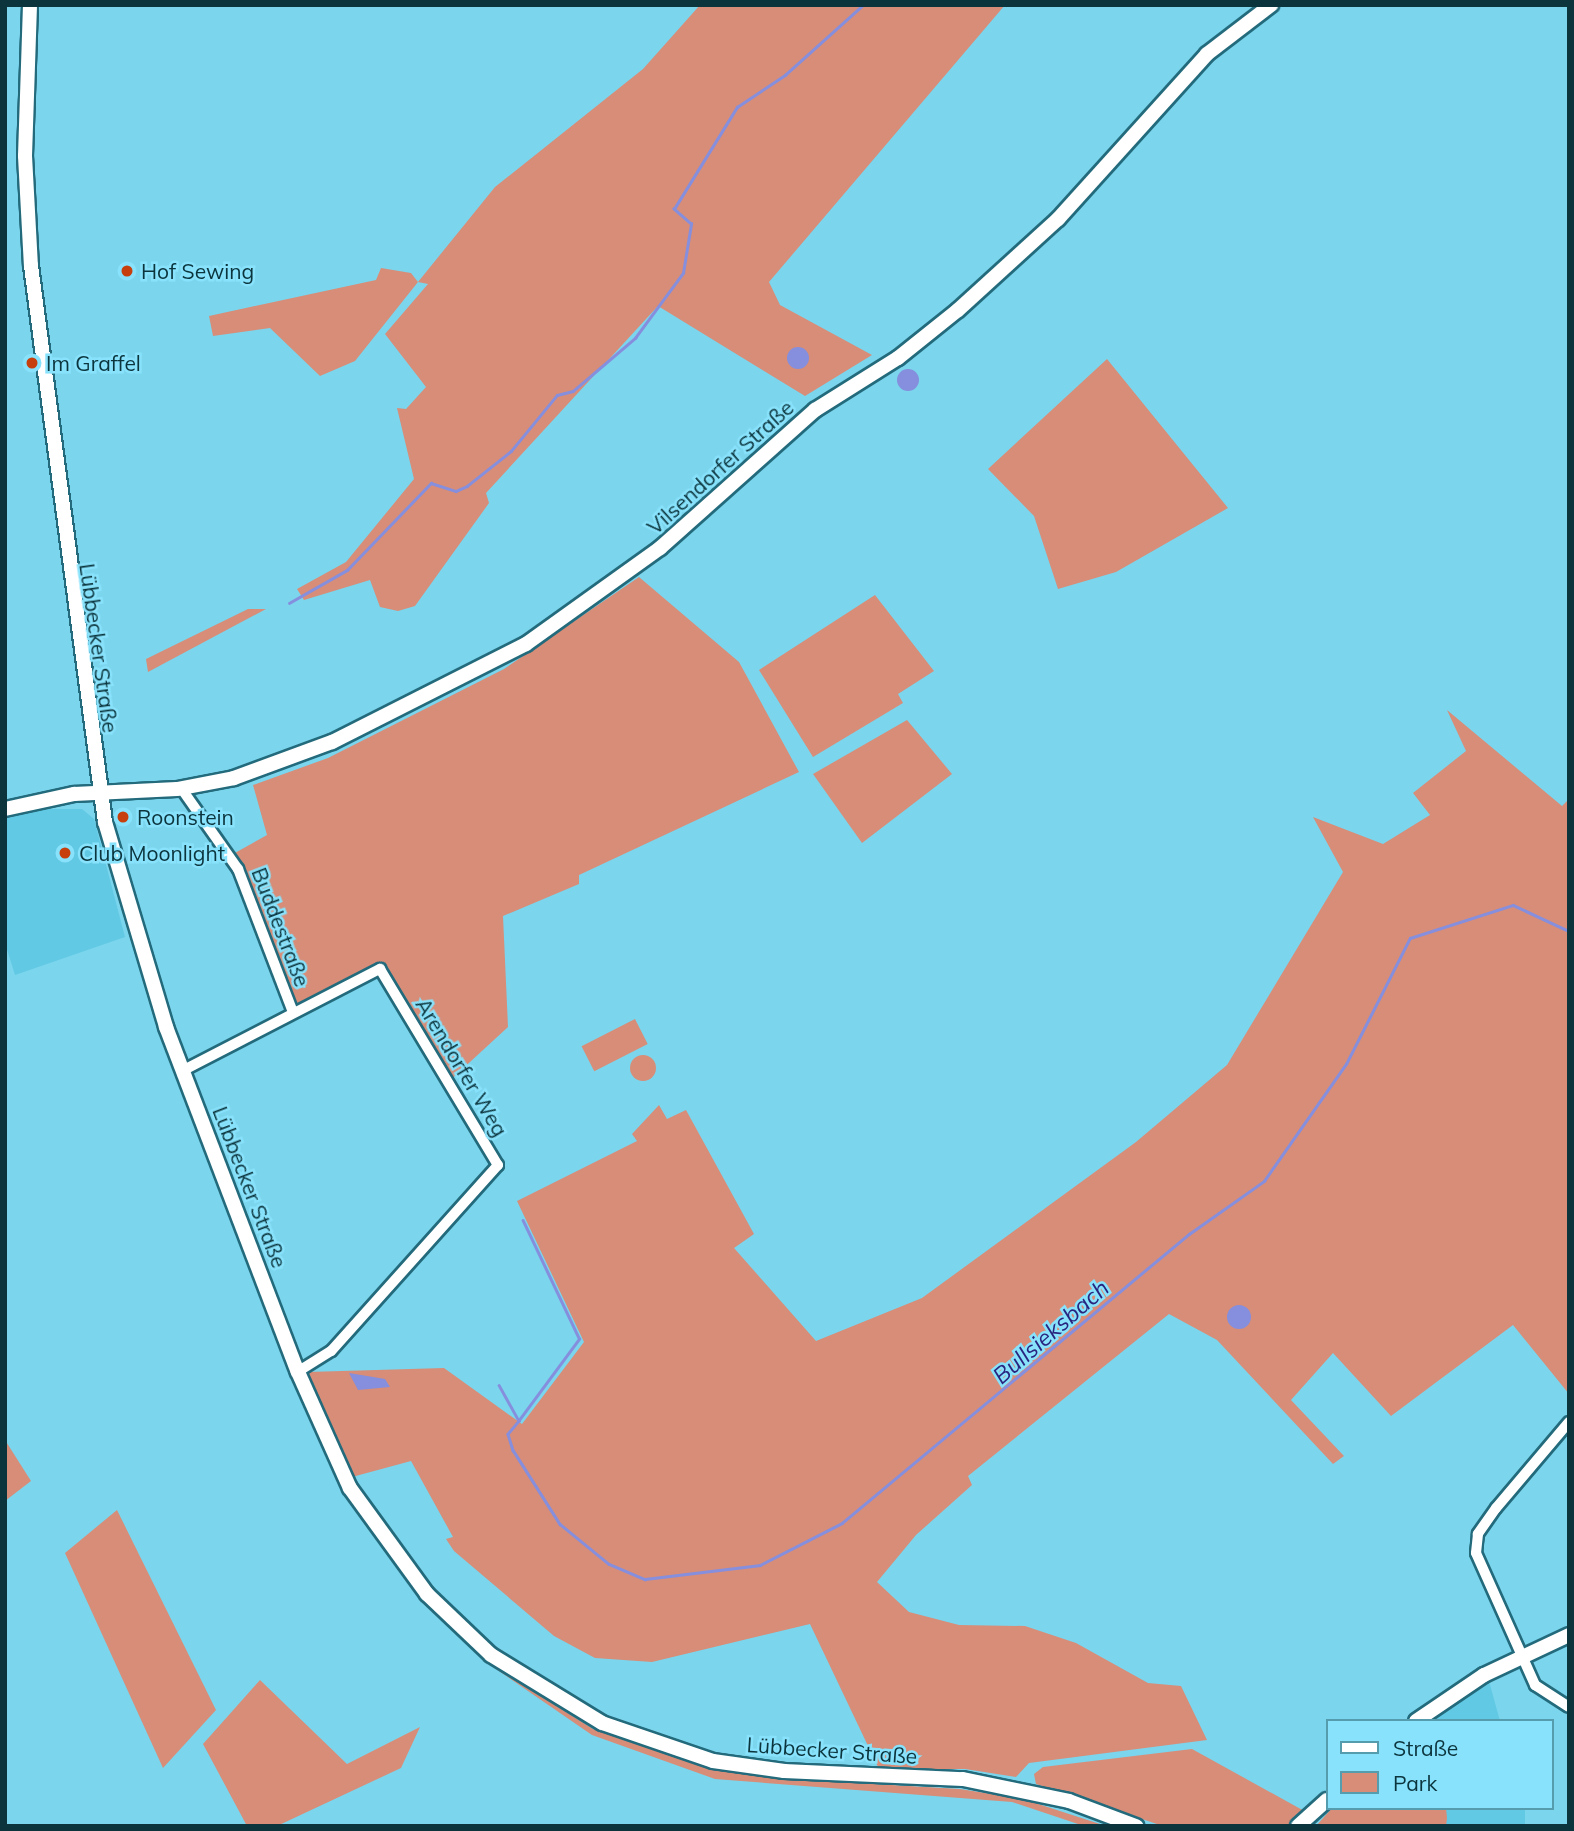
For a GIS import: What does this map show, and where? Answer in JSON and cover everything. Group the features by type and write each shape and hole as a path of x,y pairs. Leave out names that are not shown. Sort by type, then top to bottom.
{"main road":[{"name":"Lübbecker Straße","path":"30,5 25,156 31,266 99,793 132,926 182,1071 298,1372 350,1488 426,1594 491,1655 602,1723 713,1761 784,1771 963,1779 1058,1798 1136,1826"},
{"name":"Vilsendorfer Straße","path":"5,809 99,793 181,788 295,757 383,718 515,649 626,576 815,410 958,310 1058,219 1207,54 1271,5"},
{"path":"1419,1719 1521,1656 1569,1635"},
{"path":"1298,1826 1326,1801"},
{"path":"1310,1826 1326,1808"}],"street":[{"name":"Buddestraße","path":"181,788 242,877 293,1012"},
{"name":"Arendorfer Weg","path":"182,1071 380,969 498,1165 331,1351 298,1372"},
{"path":"1569,1422 1478,1534 1478,1565 1535,1685 1569,1707"}],"shaded area":[{"path":"798,347 806,350 809,358 806,366 798,369 790,366 787,358 790,350"},
{"path":"908,369 916,372 919,380 916,388 908,391 900,388 897,380 900,372"},
{"path":"48,809 82,809 94,819 125,937 15,975 5,943 5,816"},
{"path":"1239,1305 1250,1312 1251,1317 1244,1328 1239,1329 1228,1322 1227,1317 1234,1306"},
{"path":"349,1373 385,1379 390,1387 358,1390"},
{"path":"1489,1681 1499,1719 1433,1719"},
{"path":"1446,1810 1525,1810 1525,1826 1446,1826"}],"green space":[{"path":"700,5 1005,5 769,282 780,305 872,355 805,396 658,306 486,493 489,503 415,606 398,611 380,607 370,580 304,600 297,589 346,562 414,479 397,408 406,409 426,387 385,334 428,284 418,282 495,187 643,69"},
{"path":"381,268 411,273 418,282 355,361 320,376 270,328 213,336 209,316 376,280"},
{"path":"1107,359 1228,508 1116,572 1058,589 1034,516 988,469"},
{"path":"639,577 739,662 799,772 579,875 579,884 503,916 508,1027 445,1085 378,973 299,1013 233,854 267,835 253,785 328,758 504,669"},
{"path":"875,595 934,671 898,694 903,703 813,757 759,670"},
{"path":"248,609 266,609 148,672 146,659"},
{"path":"1447,710 1562,806 1569,799 1569,1394 1513,1325 1391,1416 1333,1353 1291,1400 1344,1456 1333,1464 1217,1340 1169,1314 968,1476 972,1485 916,1535 877,1582 909,1612 959,1625 1025,1626 1076,1643 1148,1683 1181,1686 1207,1740 1029,1763 1016,1777 965,1769 879,1769 810,1624 652,1662 595,1658 554,1636 454,1551 446,1539 453,1537 411,1461 352,1477 308,1372 444,1368 522,1424 584,1342 517,1201 637,1141 632,1134 659,1105 667,1119 686,1110 754,1234 734,1248 816,1341 922,1298 1136,1142 1227,1065 1343,872 1313,817 1383,844 1430,815 1413,793 1466,751"},
{"path":"907,720 952,774 862,843 813,774"},
{"path":"635,1019 648,1044 594,1071 582,1046"},
{"path":"643,1055 652,1059 656,1068 652,1077 643,1081 634,1077 630,1068 634,1059"},
{"path":"5,1440 31,1481 5,1501"},
{"path":"117,1510 216,1710 163,1768 65,1553"},
{"path":"486,1662 593,1729 712,1767 789,1779 960,1789 1023,1799 1106,1826 1084,1826 1012,1802 715,1779 592,1735"},
{"path":"260,1680 347,1764 420,1727 401,1768 277,1826 247,1826 203,1744"},
{"path":"1192,1749 1306,1812 1291,1826 1163,1826 1036,1784 1034,1774 1043,1767"},
{"path":"1330,1810 1446,1810 1447,1818 1446,1826 1316,1826"}],"waterway":[{"path":"289,603 347,570 431,483 456,491 467,486 511,451 557,395 573,391 635,338 683,273 691,224 674,209 737,107 785,75 863,5"},
{"name":"Bullsieksbach","path":"499,1385 519,1421 508,1434 513,1450 560,1524 609,1564 645,1579 760,1565 842,1523 1189,1234 1264,1181 1346,1064 1410,938 1513,905 1569,931"},
{"name":"Bullsieksbach","path":"519,1420 579,1339 523,1221"}],"place":[{"name":"Hof Sewing","path":"127,271"},
{"name":"Im Graffel","path":"32,363"},
{"name":"Roonstein","path":"123,817"},
{"name":"Club Moonlight","path":"65,853"}]}
